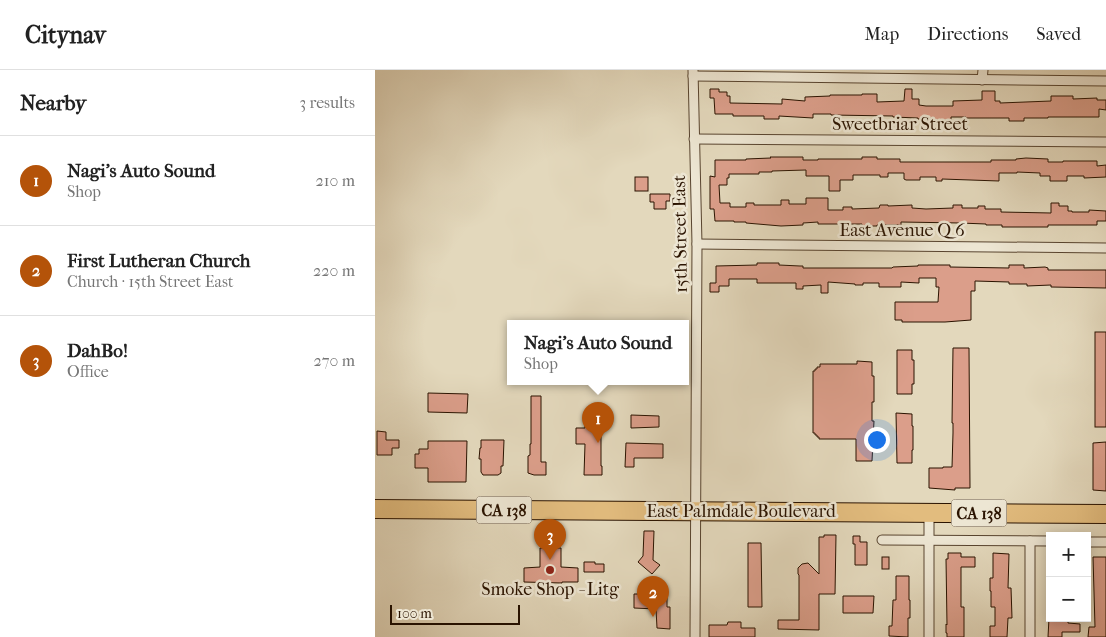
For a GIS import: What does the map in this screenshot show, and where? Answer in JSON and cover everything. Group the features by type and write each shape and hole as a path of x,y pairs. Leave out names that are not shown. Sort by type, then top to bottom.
{"highway":[{"name":"East Palmdale Boulevard","path":"375,509 1106,514"}],"street":[{"path":"983,70 983,80"},
{"path":"693,73 1106,81"},
{"name":"15th Street East","path":"693,73 697,244 695,637"},
{"name":"Sweetbriar Street","path":"694,139 1106,142"},
{"name":"East Avenue Q 6","path":"697,244 1106,248"},
{"path":"929,512 929,637"},
{"path":"882,540 1046,541"},
{"path":"1030,541 1030,637"},
{"path":"1091,542 1106,542"}],"building":[{"path":"710,89 719,89 719,92 727,92 727,96 730,96 730,103 782,104 782,99 805,101 805,97 862,94 877,94 877,102 904,101 905,89 912,89 912,99 919,99 919,105 926,106 953,106 953,101 982,100 982,91 995,91 995,101 1000,101 1000,103 1051,101 1051,96 1073,96 1073,99 1097,98 1097,100 1106,100 1106,110 1099,109 1099,117 1024,118 1024,121 1009,121 1009,118 951,117 951,120 929,120 893,116 831,114 813,114 813,118 779,116 779,119 764,119 764,116 715,114 714,98 710,98"},
{"path":"770,157 803,157 803,160 818,160 877,157 877,159 900,159 900,162 991,162 991,160 1026,158 1048,159 1048,162 1097,161 1097,166 1106,165 1106,177 1084,178 1084,176 1067,176 1067,181 1050,181 1050,176 1040,176 1040,173 1017,172 999,173 999,181 942,179 942,181 936,181 936,177 920,177 920,180 906,180 904,179 904,173 888,173 888,177 880,177 880,175 853,175 853,180 840,180 840,191 829,191 829,176 806,176 806,170 772,171 759,172 759,174 729,174 727,185 719,185 720,203 730,203 730,207 746,207 746,203 754,203 754,205 781,205 781,200 789,200 789,204 806,204 806,198 828,198 828,210 843,210 843,207 852,207 852,209 879,208 880,205 912,205 912,208 926,209 953,208 953,205 962,205 962,208 985,206 985,209 1001,209 1001,212 1051,213 1051,203 1059,203 1059,206 1068,206 1068,211 1072,212 1106,211 1106,221 1097,221 1097,225 1002,227 1002,225 986,224 901,222 901,225 877,226 818,224 818,222 781,226 715,221 714,209 710,209 710,176 715,177 715,160 746,160"},
{"path":"635,177 648,177 648,191 635,191"},
{"path":"650,194 670,194 670,201 666,201 666,209 654,209 654,202 650,202"},
{"path":"757,263 779,263 779,265 803,266 803,268 892,268 918,265 950,265 950,267 1009,268 1009,265 1024,265 1024,268 1045,267 1048,270 1106,270 1106,288 1051,287 1051,285 1027,286 1027,284 1009,284 1009,282 975,281 975,291 971,291 971,320 945,322 902,322 902,320 895,320 895,302 938,302 939,287 936,287 936,278 919,278 919,283 901,282 901,287 879,287 879,283 855,285 828,282 828,293 821,293 821,285 803,286 803,289 796,289 796,283 757,283 757,279 729,279 729,286 719,286 719,292 710,292 710,283 716,283 716,266 757,265"},
{"path":"1095,332 1106,332 1106,427 1095,427"},
{"path":"953,348 969,348 970,488 955,488 955,490 929,488 929,468 952,467"},
{"path":"897,350 912,350 914,384 912,384 912,394 897,394"},
{"path":"857,361 872,362 874,402 872,402 872,421 874,421 872,461 856,461 856,439 819,439 813,433 813,371 820,367 820,364 857,364"},
{"path":"428,393 468,394 467,413 428,412"},
{"path":"531,396 541,396 541,462 546,462 546,475 528,473 528,456 530,455 531,444"},
{"path":"896,413 912,414 912,463 897,463"},
{"path":"631,415 659,416 659,427 631,428"},
{"path":"585,422 601,422 602,475 584,475 585,444 576,444 576,428 585,428"},
{"path":"377,431 386,432 386,440 399,440 399,448 392,448 392,455 377,455"},
{"path":"481,440 504,440 503,466 501,466 501,473 498,475 483,475 481,472 481,459 479,459"},
{"path":"428,441 467,441 466,482 428,482 428,468 415,468 415,454 419,454 419,449 428,449"},
{"path":"1106,442 1106,491 1093,490 1093,443"},
{"path":"626,443 663,444 663,458 634,458 634,467 625,467"},
{"path":"644,531 654,531 653,560 660,565 652,574 638,562 643,556"},
{"path":"824,535 836,535 835,594 819,594 819,630 778,629 778,620 799,620 798,568 802,564 808,563 819,574 819,537 824,537"},
{"path":"853,536 860,536 860,542 867,542 867,565 855,565"},
{"path":"748,543 761,543 762,607 748,607"},
{"path":"540,548 561,548 561,567 578,568 578,582 524,582 524,568 540,567"},
{"path":"948,553 961,553 961,557 975,557 975,567 961,567 961,607 964,607 964,637 947,637 946,633 946,559 948,559"},
{"path":"993,553 1009,554 1008,588 1011,588 1012,618 1008,618 1007,637 990,637 990,626 995,626 995,607 991,607 990,591 990,578 993,578"},
{"path":"882,557 889,557 889,569 882,569"},
{"path":"1093,557 1106,557 1106,637 1088,637 1089,627 1095,627"},
{"path":"584,562 604,564 604,572 584,572"},
{"path":"896,576 909,576 910,618 908,618 908,637 889,636 889,626 892,626 893,600 896,600"},
{"path":"634,594 667,594 667,607 670,607 670,629 657,628 656,609 634,608"},
{"path":"843,596 874,596 873,613 843,613"},
{"path":"728,622 741,622 741,628 755,628 755,637 709,637 709,625 727,625"},
{"path":"1049,622 1080,624 1080,632 1062,632 1062,637 1048,637"}],"place":[{"name":"Nagi's Auto Sound","path":"598,443"},
{"name":"DahBo!","path":"550,560"},
{"name":"Smoke Shop - Litg","path":"550,570"},
{"name":"First Lutheran Church","path":"653,617"}]}
